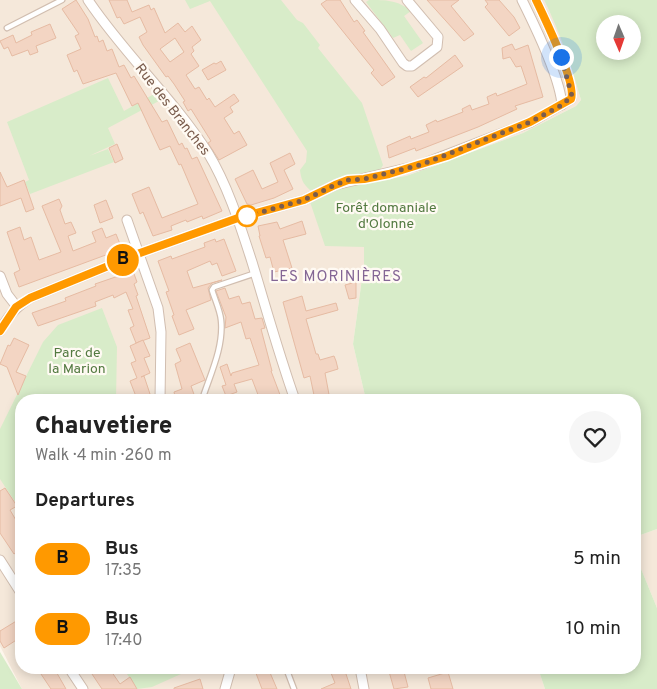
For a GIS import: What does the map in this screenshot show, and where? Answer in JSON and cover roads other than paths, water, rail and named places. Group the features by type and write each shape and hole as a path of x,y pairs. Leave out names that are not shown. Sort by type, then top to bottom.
{"street":[{"name":"Rue des Branches","path":"88,0 108,29 185,121 208,153 238,218 293,394"},
{"path":"355,0 380,29 403,63 407,66 412,66 437,47 438,37 407,0"},
{"path":"522,0 537,30 559,89 562,105"},
{"path":"0,331 3,317 30,298 140,253 238,218 304,200 348,180 364,179 420,165 530,122 562,105 571,99 572,90 561,57 536,0"},
{"path":"127,220 155,297 160,320 160,394"},
{"path":"0,276 7,294 16,307"},
{"path":"0,560 15,584"},
{"path":"73,674 83,689"},
{"path":"225,689 230,674"},
{"path":"361,674 364,689"}],"lane":[{"path":"7,28 62,0"},
{"path":"204,394 219,346 221,327 221,318 212,290 214,287 256,273"},
{"path":"288,674 294,689"}],"district":[{"name":"LES MORINIÈRES","path":"336,277"}],"park label":[{"name":"Forêt domaniale d'Olonne","path":"386,216"},
{"name":"Parc de la Marion","path":"77,362"}]}
